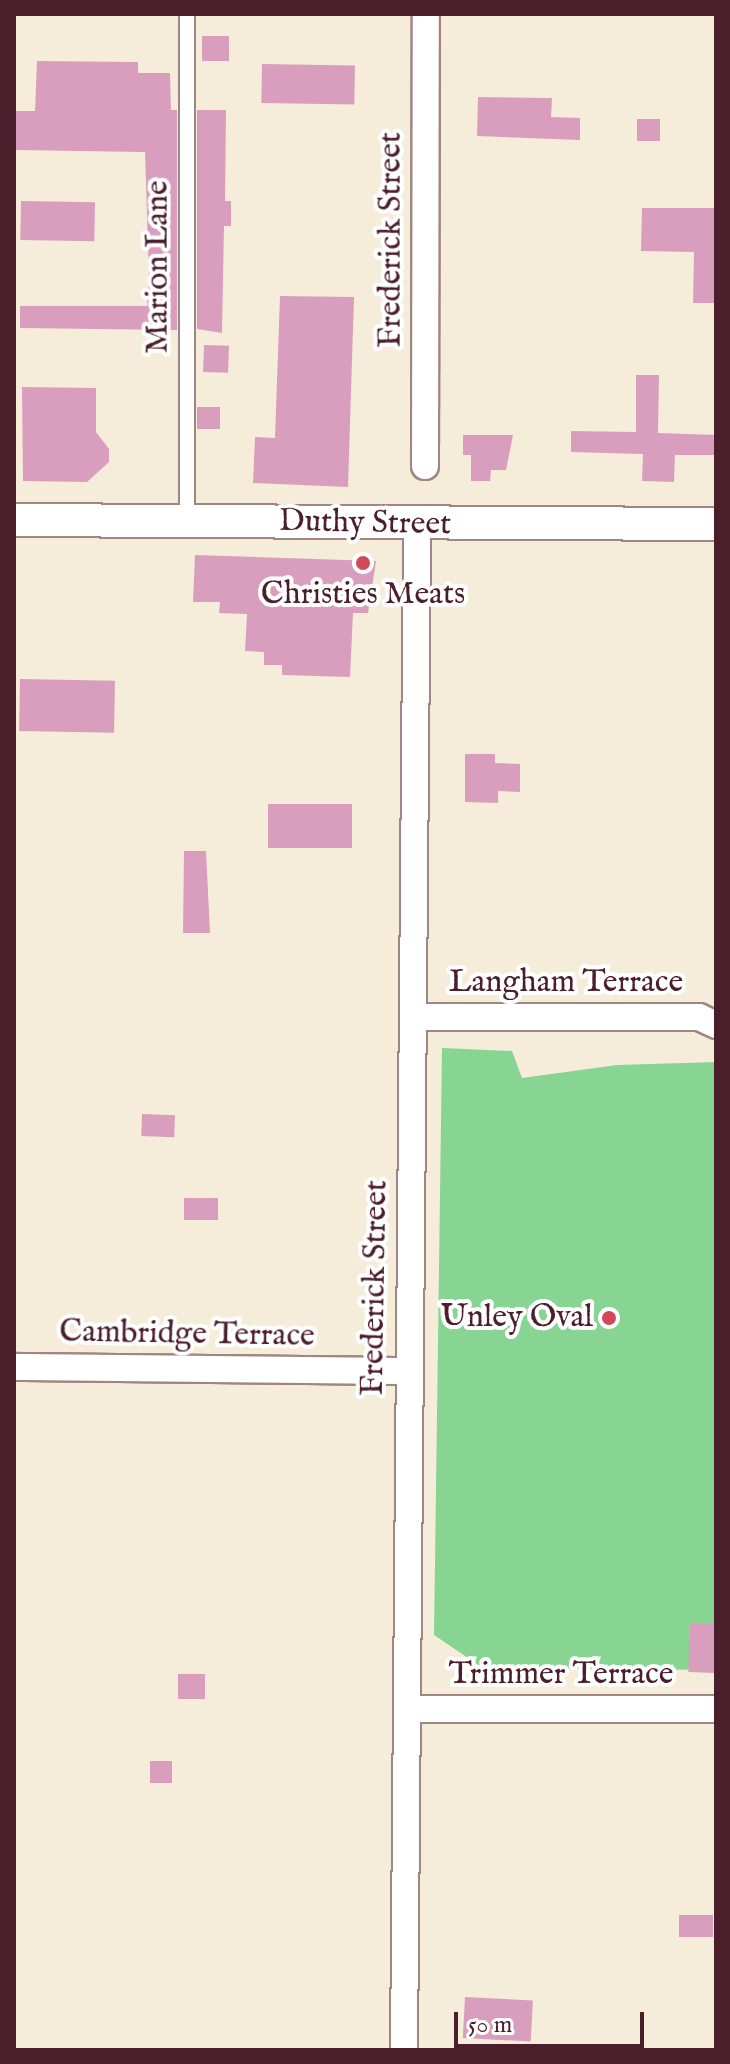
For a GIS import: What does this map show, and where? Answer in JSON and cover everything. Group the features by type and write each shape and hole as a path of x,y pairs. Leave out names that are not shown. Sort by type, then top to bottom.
{"street":[{"name":"Frederick Street","path":"425,466 426,14"},
{"name":"Duthy Street","path":"14,520 187,520 417,526 716,524"},
{"name":"Frederick Street","path":"404,2050 417,526"},
{"name":"Langham Terrace","path":"414,1017 699,1017 716,1025"},
{"name":"Cambridge Terrace","path":"14,1367 408,1371"},
{"name":"Trimmer Terrace","path":"407,1709 716,1709"}],"lane":[{"name":"Marion Lane","path":"187,14 187,520"}],"green space":[{"path":"442,1048 512,1051 522,1078 617,1065 716,1062 716,1670 483,1668 434,1635"}],"building":[{"path":"202,36 229,36 229,61 202,61"},
{"path":"37,61 138,62 138,73 170,73 171,110 177,110 177,330 20,328 20,306 147,306 149,279 145,152 16,150 16,111 35,111"},
{"path":"262,64 355,66 354,105 261,103"},
{"path":"478,97 552,98 551,117 580,118 580,140 477,136"},
{"path":"197,110 226,110 225,201 231,201 231,226 224,226 222,333 197,329"},
{"path":"637,119 660,119 660,141 637,141"},
{"path":"21,201 95,202 94,241 20,240"},
{"path":"642,208 716,208 716,303 693,303 694,252 641,251"},
{"path":"280,296 354,297 348,487 253,483 255,437 275,438"},
{"path":"204,345 229,346 228,373 203,372"},
{"path":"636,375 659,375 658,433 716,435 716,455 675,455 674,482 642,481 643,454 571,452 571,431 636,432"},
{"path":"22,387 96,388 96,432 109,449 109,462 87,482 23,481"},
{"path":"197,407 220,407 220,429 197,429"},
{"path":"463,435 513,435 506,470 491,470 490,481 471,481 471,455 463,455"},
{"path":"195,555 376,561 368,613 353,613 350,677 282,675 282,665 264,665 264,652 245,651 247,614 219,613 220,602 193,602"},
{"path":"20,679 115,681 114,733 19,731"},
{"path":"465,754 495,754 495,763 520,764 520,792 498,791 498,803 465,802"},
{"path":"268,804 352,804 352,848 268,848"},
{"path":"184,851 206,851 210,933 183,933"},
{"path":"142,1114 175,1115 174,1137 141,1136"},
{"path":"184,1198 218,1198 218,1220 184,1220"},
{"path":"690,1623 716,1624 714,1673 688,1672"},
{"path":"178,1674 205,1674 205,1699 178,1699"},
{"path":"150,1761 172,1761 172,1783 150,1783"},
{"path":"679,1915 713,1915 713,1937 679,1937"},
{"path":"465,1997 533,2001 531,2042 463,2038"}],"place":[{"name":"Christies Meats","path":"363,563"},
{"name":"Unley Oval","path":"609,1318"}]}
